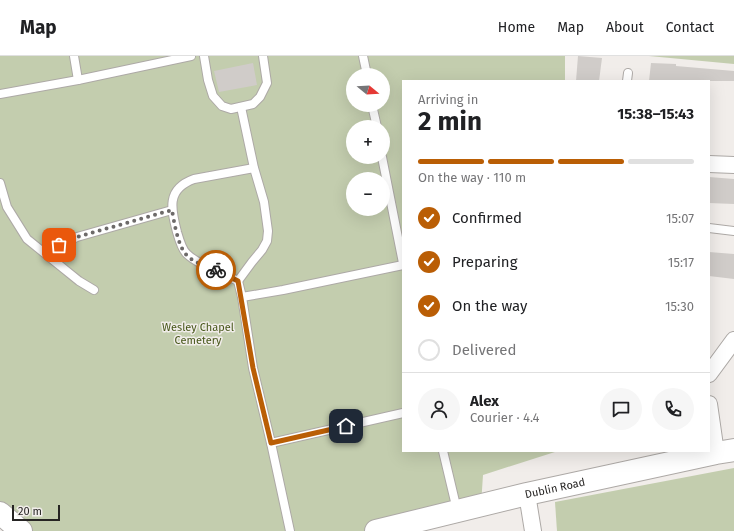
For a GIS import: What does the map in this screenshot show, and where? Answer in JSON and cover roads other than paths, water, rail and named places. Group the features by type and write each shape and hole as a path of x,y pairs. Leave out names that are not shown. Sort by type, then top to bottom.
{"main road":[{"name":"Dublin Road","path":"376,531 527,494 725,451"},
{"path":"0,513 21,531"}],"street":[{"path":"710,164 734,162"},
{"path":"710,373 734,340"},
{"path":"710,407 725,451"},
{"path":"527,494 533,531"}],"lane":[{"path":"74,56 78,80"},
{"path":"0,94 78,80 173,58 191,56"},
{"path":"204,56 208,80 213,96 222,106 231,109 253,104 260,97 267,83 263,56"},
{"path":"363,56 366,68"},
{"path":"238,281 262,250 267,241 268,225 264,202 254,168 241,107"},
{"path":"383,164 402,259"},
{"path":"238,281 192,259 185,253 178,236 172,210 172,201 174,194 185,182 254,168"},
{"path":"0,183 7,207 27,239 79,281 94,290"},
{"path":"48,255 59,245 77,237 172,210"},
{"path":"710,228 734,231"},
{"path":"242,297 283,290 402,264"},
{"path":"238,281 242,297 253,368 290,531"},
{"path":"271,443 402,413"},
{"path":"443,452 457,511"}],"park label":[{"name":"Wesley Chapel Cemetery","path":"198,333"}]}
